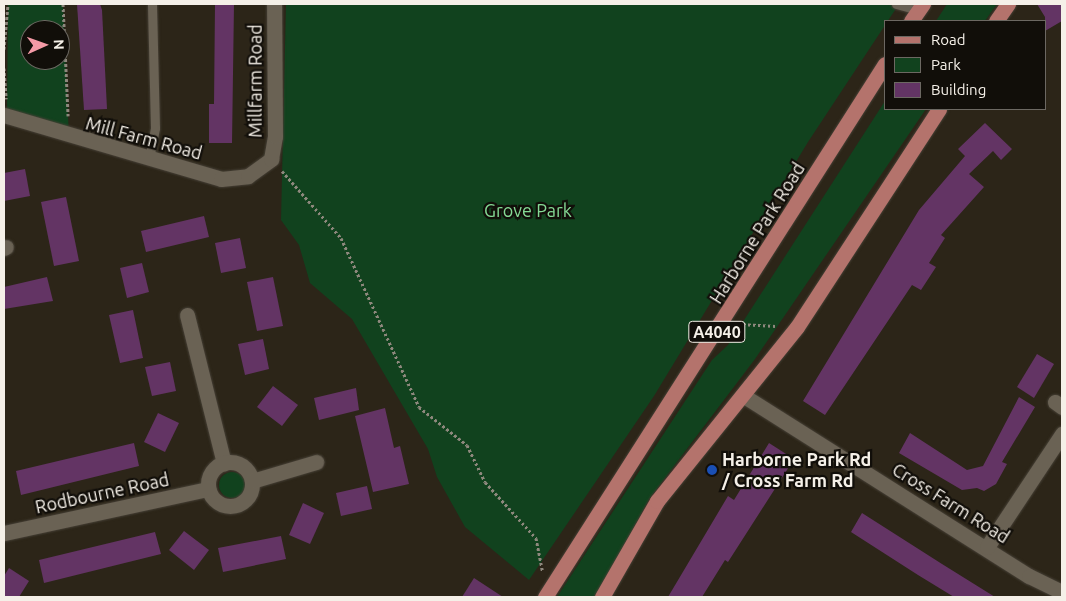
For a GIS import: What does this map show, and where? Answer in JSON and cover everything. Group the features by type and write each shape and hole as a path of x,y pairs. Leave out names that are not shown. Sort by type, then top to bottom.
{"main road":[{"path":"997,20 1008,4"},
{"name":"Harborne Park Road","path":"546,596 723,323 884,66"},
{"path":"602,597 657,501 744,396 797,327 938,110"}],"street":[{"name":"Millfarm Road","path":"271,159 275,136 274,4"},
{"name":"Mill Farm Road","path":"5,116 69,137 221,179 248,176 271,159"},
{"path":"187,315 224,463"},
{"name":"Cross Farm Road","path":"744,396 1062,592"},
{"path":"987,547 1062,434"},
{"path":"252,481 316,462"},
{"path":"224,463 245,468 252,481 250,493 237,505 219,503 208,489 210,476 224,463"},
{"name":"Rodbourne Road","path":"4,534 208,489"}],"lane":[{"path":"149,160 155,128 152,4"},
{"path":"896,4 918,12"}],"path":[{"path":"4,49 8,4"},
{"path":"63,4 69,137"},
{"path":"4,68 5,116"},
{"path":"271,159 341,238 419,406 467,445 485,482 536,538 546,596"},
{"path":"723,323 797,327"}],"green space":[{"path":"8,4 63,4 64,20 20,20 20,70 66,70 69,137 7,116"},
{"name":"Grove Park","path":"286,4 899,4 888,20 884,20 884,27 808,142 654,396 529,580 465,527 437,477 428,449 352,319 310,283 299,245 281,220"},
{"path":"947,4 997,4 986,20 937,20"},
{"path":"884,103 884,110 925,110 755,359 649,499 596,597 557,597 712,360 728,345"},
{"path":"232,472 241,476 245,485 241,494 232,498 223,494 219,485 223,476"}],"building":[{"path":"77,4 100,4 102,10 107,109 84,110"},
{"path":"215,4 234,4 232,143 209,143 209,104 214,104"},
{"path":"1037,4 1062,4 1062,21 1046,30 1045,17"},
{"path":"985,123 1012,149 1001,160 993,151 969,174 984,187 941,235 945,238 929,263 936,267 921,290 912,285 825,415 803,401 919,210 965,156 958,149"},
{"path":"25,169 30,196 4,201 4,173"},
{"path":"66,197 79,261 54,266 41,202"},
{"path":"204,216 209,237 146,252 141,231"},
{"path":"240,238 246,268 221,273 215,243"},
{"path":"142,263 149,292 127,298 120,268"},
{"path":"47,277 53,301 4,309 4,287"},
{"path":"273,277 283,326 257,331 247,282"},
{"path":"133,310 143,358 120,363 109,315"},
{"path":"263,339 269,369 245,375 238,344"},
{"path":"1037,354 1054,364 1034,398 1017,387"},
{"path":"170,362 176,391 152,396 145,367"},
{"path":"273,386 298,405 282,426 257,407"},
{"path":"356,388 359,410 319,420 314,398"},
{"path":"1019,397 1035,407 1002,462 1007,464 996,484 984,491 977,488 962,490 899,453 910,433 967,470 983,466"},
{"path":"385,408 394,448 400,446 409,484 373,492 355,416"},
{"path":"158,413 179,423 165,452 144,442"},
{"path":"134,443 139,466 21,495 16,471"},
{"path":"769,443 794,459 728,562 725,560 702,597 668,597 728,496 734,500"},
{"path":"367,486 372,509 341,516 336,493"},
{"path":"303,503 324,513 310,544 289,535"},
{"path":"862,513 995,597 954,597 918,575 851,532"},
{"path":"184,531 209,550 194,570 169,550"},
{"path":"155,532 161,554 44,583 39,560"},
{"path":"281,536 286,559 223,572 218,548"},
{"path":"9,568 29,581 19,597 4,597 4,576"},
{"path":"474,578 503,597 462,597"}],"place":[{"name":"Harborne Park Rd / Cross Farm Rd","path":"712,470"}]}
